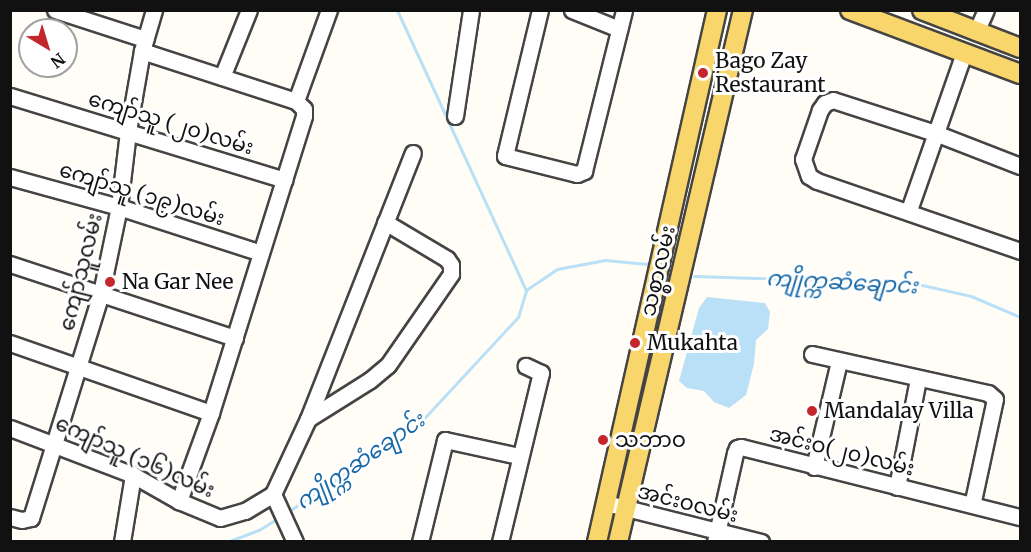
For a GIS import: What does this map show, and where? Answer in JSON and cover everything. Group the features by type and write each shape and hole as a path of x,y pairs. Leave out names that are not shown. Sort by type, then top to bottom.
{"main road":[{"name":"သစ္စာလမ်း","path":"597,542 717,10"},
{"path":"850,10 1020,74"},
{"path":"923,11 1020,48"},
{"name":"သစ္စာလမ်း","path":"618,542 744,14"}],"street":[{"path":"55,10 222,77 296,101 304,110 304,117 235,338 179,501"},
{"name":"ကျော်သူလမ်း","path":"10,517 22,520 31,518 101,293 119,207 128,131 144,45 154,10"},
{"path":"222,77 249,10"},
{"path":"296,101 329,10"},
{"path":"455,116 471,10"},
{"path":"540,10 505,156 577,174 584,171 624,10"},
{"path":"572,10 619,29"},
{"path":"976,32 986,10"},
{"path":"909,210 964,53"},
{"name":"ကျော်သူ (၂၀)လမ်း","path":"10,96 284,180"},
{"path":"1020,166 840,100 825,103 820,110 803,159 809,176 818,181 909,210 1020,251"},
{"path":"292,535 276,501 413,153"},
{"name":"ကျော်သူ (၁၉)လမ်း","path":"10,177 119,207 261,253"},
{"path":"308,419 370,380 388,365 451,274 451,265 447,259 385,222"},
{"path":"10,264 235,338"},
{"path":"10,343 211,413"},
{"path":"812,354 988,393 995,399 972,505"},
{"path":"814,467 839,361"},
{"path":"500,542 519,456 541,373 526,366"},
{"path":"897,487 918,379"},
{"name":"ကျော်သူ (၁၆)လမ်း","path":"10,428 133,475 179,501 220,518 276,501"},
{"path":"420,542 446,440 519,456"},
{"name":"အင်းဝ(၂၀)လမ်း","path":"716,537 737,448 741,447 1020,517"},
{"path":"122,542 133,475"},
{"name":"အင်းဝလမ်း","path":"606,503 716,537 761,542"}],"water":[{"path":"707,297 765,303 770,312 768,329 756,340 754,364 746,395 729,408 714,402 704,391 687,388 679,381 699,308"}],"waterway":[{"path":"397,10 526,290"},
{"name":"ကျိုက္ကဆံချောင်း","path":"286,513 417,426 518,317 526,290 557,269 605,260 648,264"},
{"name":"ကျိုက္ကဆံချောင်း","path":"694,276 913,283 971,296 1020,317"},
{"name":"ကျိုက္ကဆံချောင်း","path":"227,542 259,530 278,518"}],"place":[{"name":"Bago Zay Restaurant","path":"703,73"},
{"name":"Na Gar Nee","path":"110,282"},
{"name":"Mukahta","path":"635,343"},
{"name":"Mandalay Villa","path":"812,411"},
{"name":"သဘာဝ","path":"603,440"}]}
